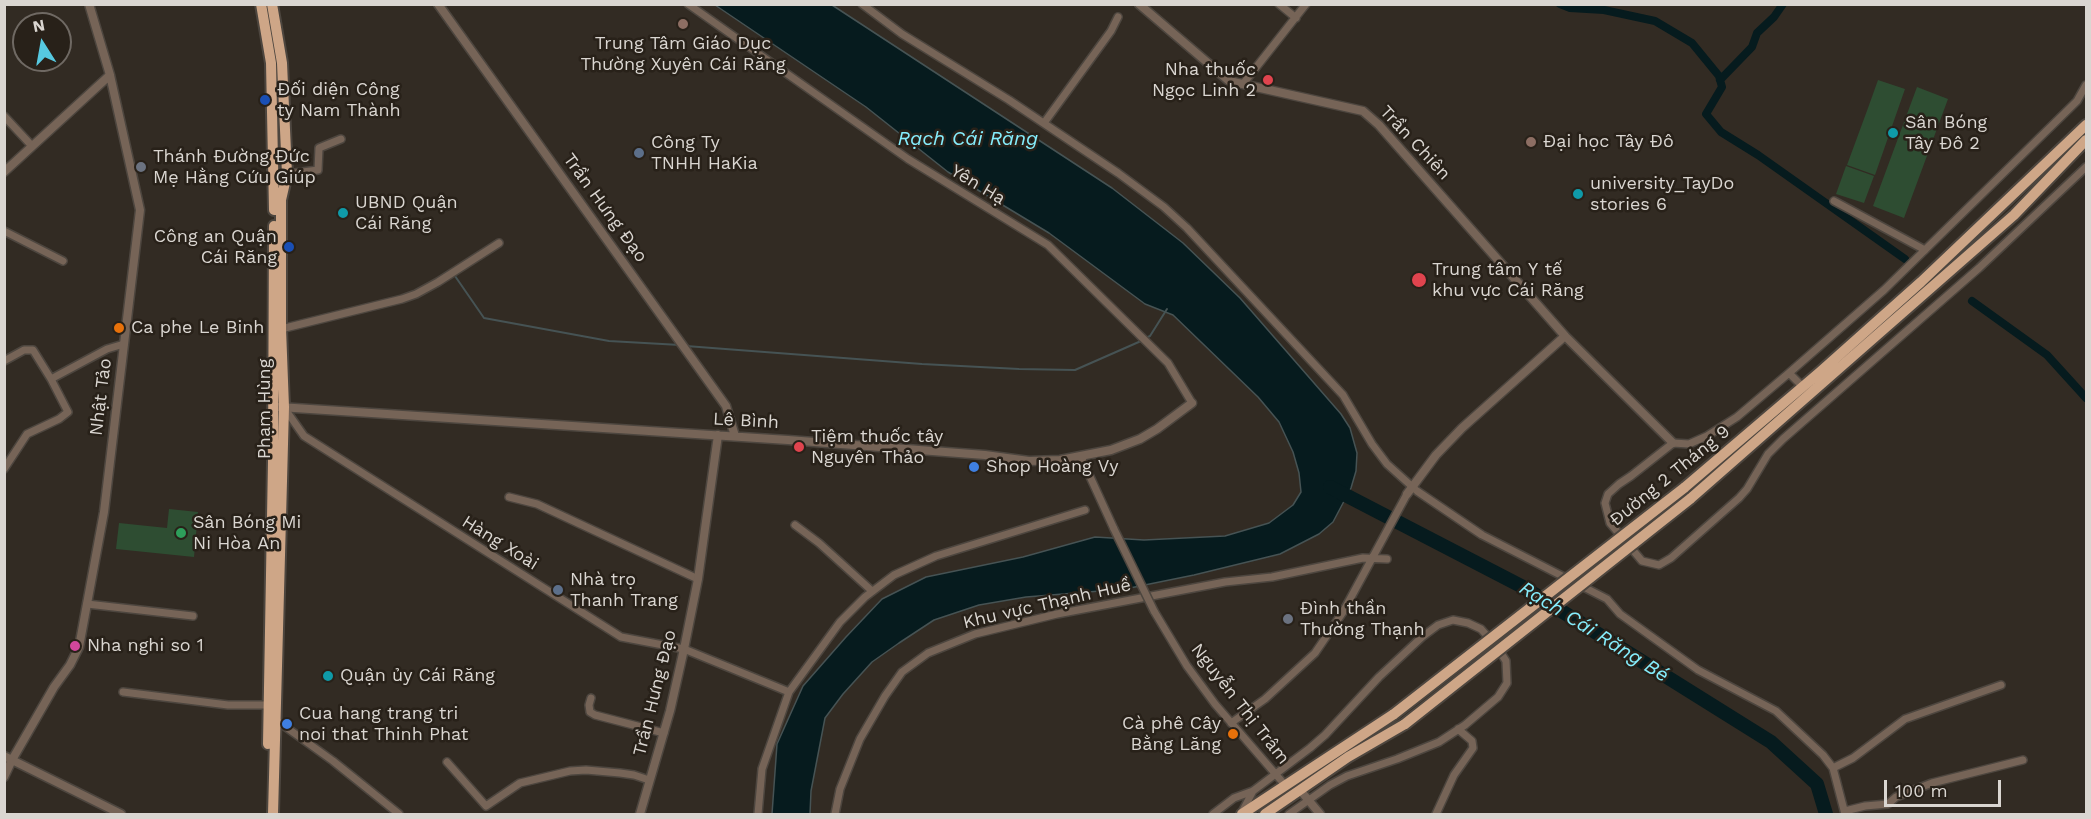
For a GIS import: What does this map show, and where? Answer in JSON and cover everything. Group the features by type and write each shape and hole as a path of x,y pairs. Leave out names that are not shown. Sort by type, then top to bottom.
{"highway":[{"name":"Phạm Hùng","path":"261,4 271,63 278,407"},
{"name":"Phạm Hùng","path":"272,4 282,63 287,174 281,200 273,814"},
{"name":"Đường 2 Tháng 9","path":"1241,814 1394,714 1684,488 1803,387 1921,282 2086,125"},
{"name":"Đường 2 Tháng 9","path":"1265,814 1333,768 1405,724 1690,500 2014,215 2086,140"},
{"path":"274,175 287,174"},
{"name":"Phạm Hùng","path":"267,814 268,705 273,686"}],"street":[{"name":"Nhật Tảo","path":"4,777 8,758 70,665 79,647 104,512 140,210 110,75 89,4"},
{"name":"Trần Hưng Đạo","path":"438,4 726,406 735,436"},
{"name":"Yên Hạ","path":"688,4 908,159 1048,245 1168,363 1192,403"},
{"path":"862,4 902,34 1044,123 1164,207 1187,228 1343,395 1372,444 1409,490 1482,535 1607,599 1620,614 1698,670 1776,711 1823,755 1833,768 1845,813 1865,806 1888,804 1896,797 1932,783 2023,760"},
{"name":"Trần Chiên","path":"1139,4 1229,81 1362,111 1379,125 1564,336 1673,443"},
{"path":"1279,4 1296,18"},
{"path":"1243,84 1306,4"},
{"path":"1044,123 1111,31 1118,17"},
{"path":"4,172 110,75"},
{"path":"2086,85 2077,101 1884,290 1789,373 1737,417 1707,436 1689,444 1673,443 1608,494 1605,503 1610,522 1642,561 1659,565 1671,558 1747,489 1768,454 1812,412 1979,268 2086,167"},
{"path":"4,116 32,146"},
{"path":"287,174 318,170 318,148 341,139"},
{"path":"1834,201 1925,250"},
{"path":"4,231 63,261"},
{"path":"281,329 416,294 499,243"},
{"path":"1231,723 1265,699 1315,653 1342,612 1409,490 1436,455 1462,428 1564,336"},
{"path":"51,379 106,349 124,344"},
{"path":"1866,345 1877,357"},
{"path":"4,361 24,350 33,350 68,412 27,434 5,468"},
{"path":"1789,373 1803,387"},
{"name":"Lê Bình","path":"278,407 903,448 1029,461 1060,460 1111,450 1140,439 1192,403"},
{"name":"Hàng Xoài","path":"278,407 304,436 621,637 684,650 789,692"},
{"name":"Trần Hưng Đạo","path":"639,814 664,733 684,650 698,579 718,435"},
{"name":"Nguyễn Thị Trâm","path":"1081,457 1154,611 1187,666 1231,723 1285,784"},
{"path":"509,497 537,504 698,579"},
{"path":"758,814 762,769 789,692 840,622 872,591 894,575 936,556 1085,510"},
{"path":"795,525 819,543 872,591"},
{"name":"Khu vực Thạnh Huề","path":"835,814 840,789 860,739 902,672 928,653 975,634 1057,614 1225,582 1272,577 1364,558 1387,560"},
{"path":"87,604 193,616"},
{"path":"1213,814 1234,798 1253,791 1325,735 1379,677 1422,637 1438,626 1453,620 1468,622 1481,629 1497,647 1506,661 1507,683 1497,697 1458,729 1439,741 1397,759 1347,776 1289,814"},
{"path":"1833,768 1853,758 1905,719 2001,685"},
{"path":"123,692 228,705 268,705"},
{"path":"591,698 590,712 595,716 664,733"},
{"path":"276,720 333,761 399,814"},
{"path":"1436,814 1454,775 1473,748 1472,741 1458,729"},
{"path":"8,758 121,814"},
{"path":"447,762 486,806 520,783 570,771 586,770 627,774 649,780"},
{"path":"1330,785 1333,768"},
{"path":"1300,790 1320,814"},
{"path":"1241,814 1253,791"}],"green space":[{"path":"1878,80 1905,89 1875,175 1847,165"},
{"path":"1917,87 1948,99 1904,218 1873,206"},
{"path":"1846,166 1874,176 1864,203 1836,194"},
{"path":"169,509 198,512 194,557 116,549 119,523 167,528"}],"water":[{"name":"Rạch Cái Răng","path":"715,5 832,5 1112,188 1183,243 1240,298 1341,414 1350,428 1357,453 1356,471 1351,488 1333,522 1319,534 1280,554 1125,589 1026,597 979,605 934,620 899,643 872,662 825,718 811,791 810,814 772,814 777,744 803,686 882,599 926,577 1023,557 1095,537 1144,540 1225,536 1269,523 1293,505 1301,492 1299,473 1293,452 1279,422 1258,397 1173,315 1145,304 1049,233 948,172 866,107"}],"waterway":[{"path":"1560,4 1570,8 1604,10 1655,21 1692,43 1719,76 1722,87 1706,114 1721,132 1758,155 1905,259"},
{"path":"1720,80 1752,47 1757,33 1774,17 1783,4"},
{"path":"455,276 484,318 609,341 680,345"},
{"path":"1972,301 2047,355 2086,398"},
{"path":"1146,338 1150,336 1167,309"},
{"path":"686,346 922,364 1075,370 1141,341"},
{"name":"Rạch Cái Răng Bé","path":"1330,487 1523,587 1771,742 1817,784 1826,814"}],"place":[{"name":"Trung Tâm Giáo Dục Thường Xuyên Cái Răng","path":"683,24"},
{"name":"Nha thuốc Ngọc Linh 2","path":"1268,80"},
{"name":"Đối diện Công ty Nam Thành","path":"265,100"},
{"name":"Sân Bóng Tây Đô 2","path":"1893,133"},
{"name":"Đại học Tây Đô","path":"1531,142"},
{"name":"Công Ty TNHH HaKia","path":"639,153"},
{"name":"Thánh Đường Đức Mẹ Hằng Cứu Giúp","path":"141,167"},
{"name":"university_TayDo stories 6","path":"1578,194"},
{"name":"UBND Quận Cái Răng","path":"343,213"},
{"name":"Công an Quận Cái Răng","path":"289,247"},
{"name":"Trung tâm Y tế khu vực Cái Răng","path":"1419,280"},
{"name":"Ca phe Le Binh","path":"119,328"},
{"name":"Tiệm thuốc tây Nguyên Thảo","path":"799,447"},
{"name":"Shop Hoàng Vy","path":"974,467"},
{"name":"Sân Bóng Mi Ni Hòa An","path":"181,533"},
{"name":"Nhà trọ Thanh Trang","path":"558,590"},
{"name":"Đình thần Thường Thạnh","path":"1288,619"},
{"name":"Nha nghi so 1","path":"75,646"},
{"name":"Quận ủy Cái Răng","path":"328,676"},
{"name":"Cua hang trang tri noi that Thinh Phat","path":"287,724"},
{"name":"Cà phê Cây Bằng Lăng","path":"1233,734"}]}
